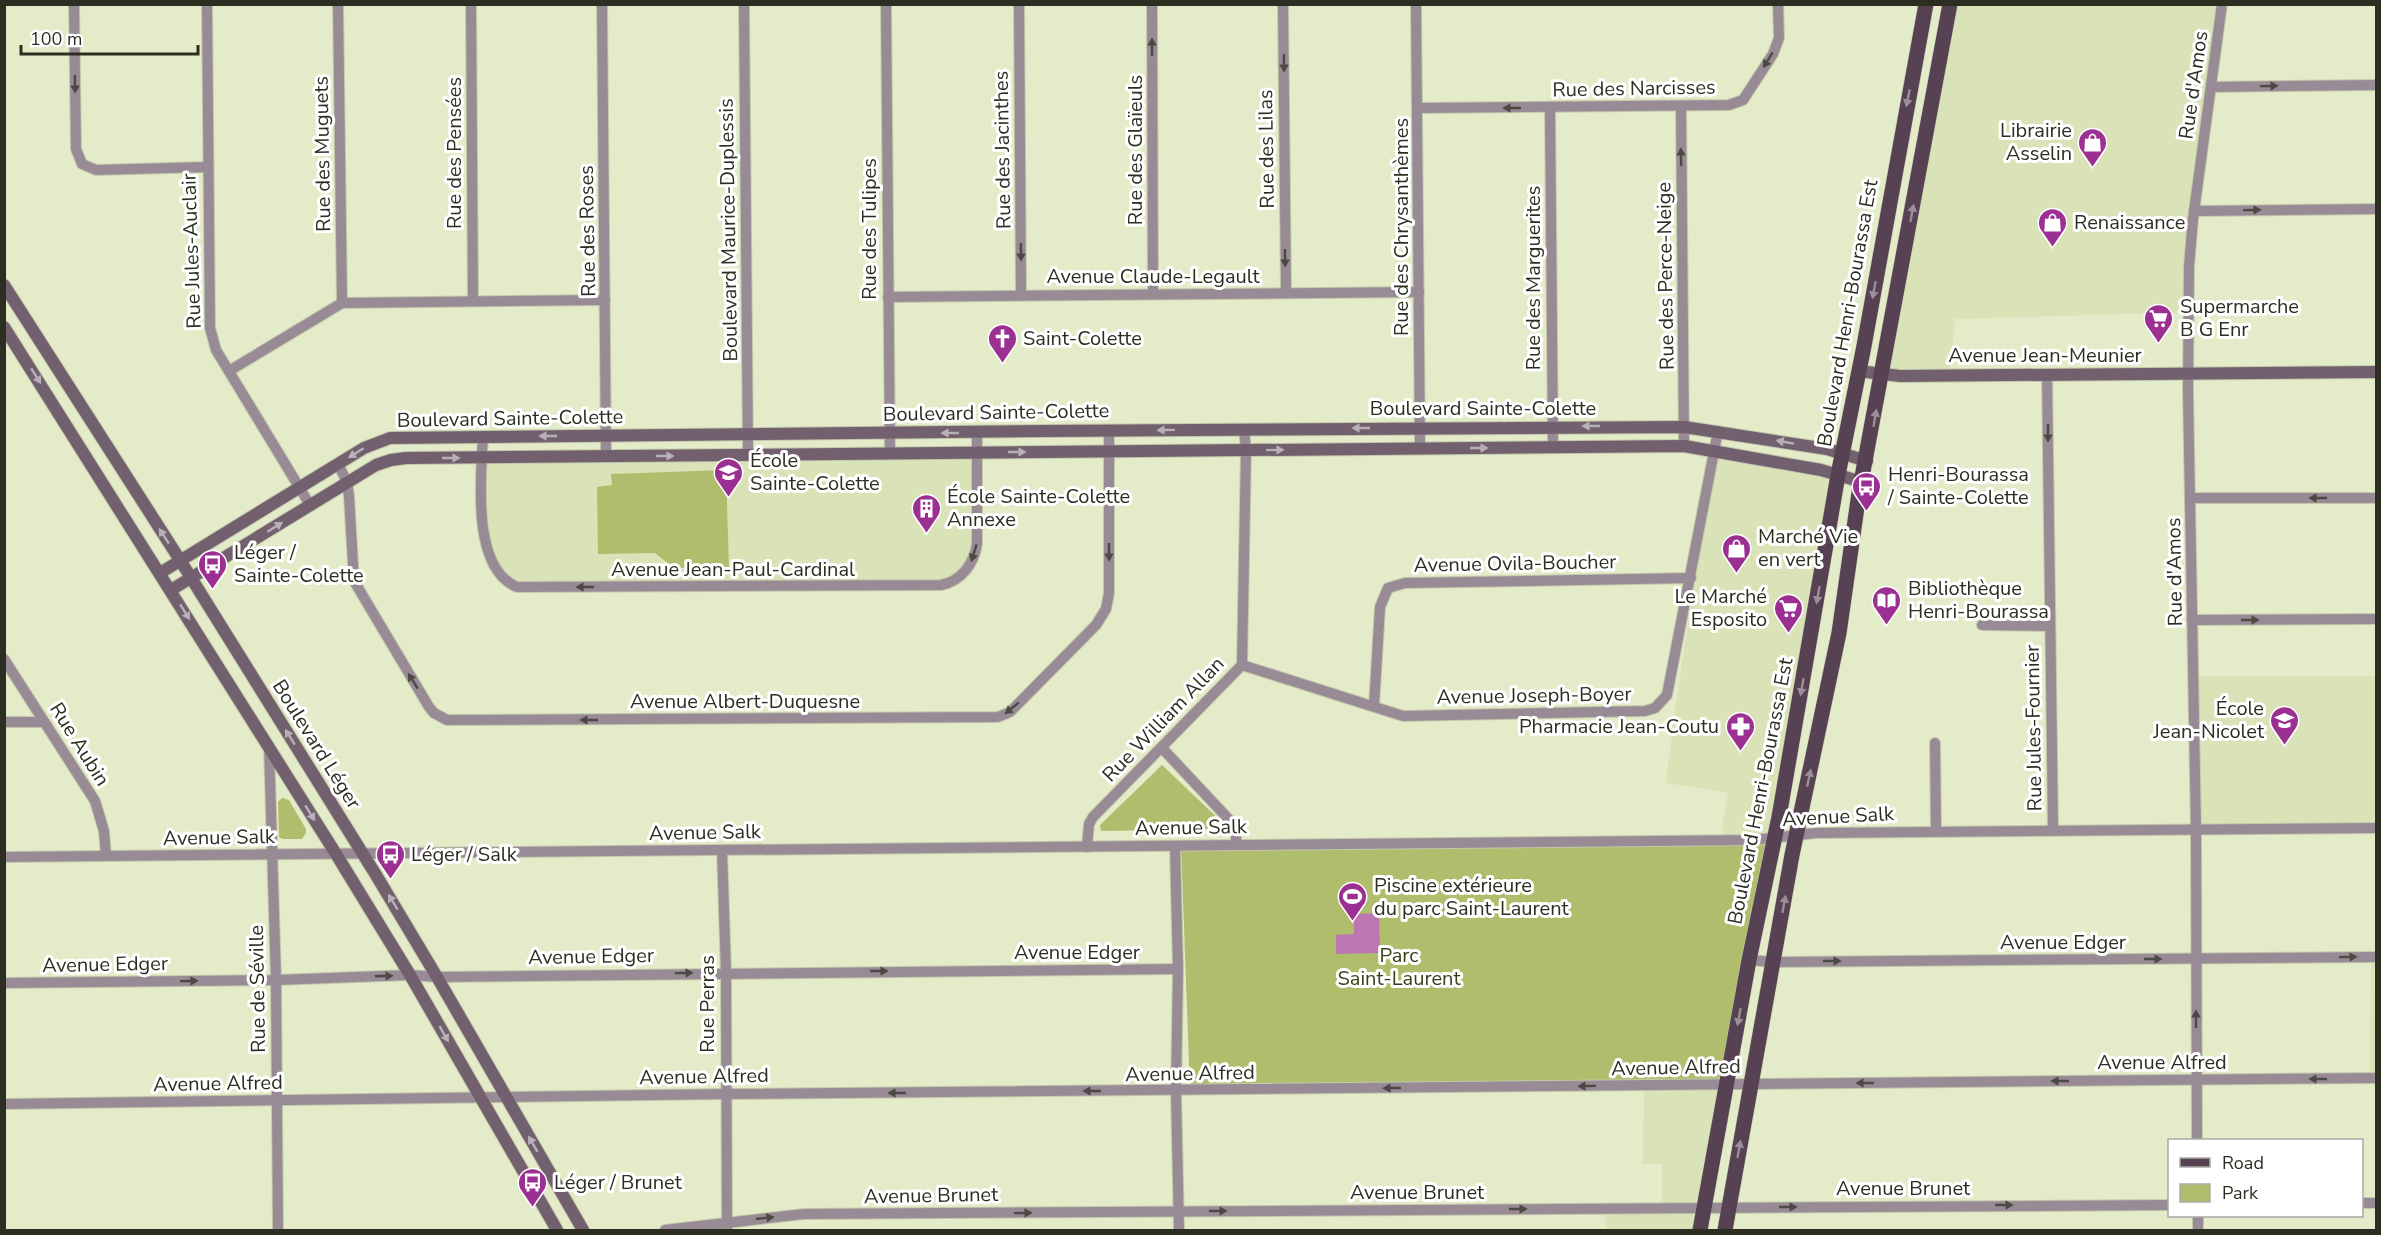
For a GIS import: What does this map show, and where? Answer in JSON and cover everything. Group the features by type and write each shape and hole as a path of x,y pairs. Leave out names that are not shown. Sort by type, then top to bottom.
{"main road":[{"name":"Boulevard Henri-Bourassa Est","path":"1700,1230 1749,960 1775,837 1838,475 1864,346 1926,4"},
{"path":"1725,1230 1797,836 1839,633 1862,482 1950,4"}],"street":[{"path":"74,4 76,149 82,164 96,170 207,168"},
{"name":"Rue Jules-Auclair","path":"207,4 210,328 216,350 310,505"},
{"name":"Rue des Muguets","path":"338,4 342,303"},
{"name":"Rue des Pensées","path":"471,4 473,301"},
{"name":"Rue des Roses","path":"602,4 606,456"},
{"name":"Boulevard Maurice-Duplessis","path":"744,4 748,455"},
{"name":"Rue des Tulipes","path":"886,4 890,454"},
{"name":"Rue des Jacinthes","path":"1018,4 1021,294"},
{"name":"Rue des Glaïeuls","path":"1152,4 1153,294"},
{"name":"Rue des Lilas","path":"1283,4 1286,292"},
{"name":"Rue des Chrysanthèmes","path":"1416,4 1420,449"},
{"name":"Rue des Narcisses","path":"1418,108 1729,105 1743,100 1776,46 1779,31 1779,4"},
{"name":"Rue d'Amos","path":"2197,1139 2196,830 2188,374 2189,266 2194,211 2222,4"},
{"path":"2211,87 2376,85"},
{"name":"Rue des Perce-Neige","path":"1681,106 1684,446"},
{"name":"Rue des Marguerites","path":"1550,107 1553,448"},
{"path":"2194,211 2376,209"},
{"name":"Boulevard Léger","path":"4,285 180,560 362,853 437,976 583,1230"},
{"name":"Avenue Claude-Legault","path":"888,297 1419,292"},
{"path":"229,371 342,303 605,300"},
{"path":"4,327 336,854 410,975 557,1230"},
{"name":"Avenue Jean-Meunier","path":"1858,371 1883,374 2376,372"},
{"name":"Rue Jules-Fournier","path":"2047,374 2053,829"},
{"name":"Boulevard Sainte-Colette","path":"160,573 372,443 390,438 1684,426 1718,430 1867,461"},
{"name":"Rue William Allan","path":"1087,847 1089,824 1093,817 1242,665 1246,450 1244,429"},
{"name":"Avenue Albert-Duquesne","path":"338,464 347,482 354,581 429,707 434,713 447,720 998,717 1010,712 1096,625 1107,609 1109,593 1109,430"},
{"name":"Avenue Joseph-Boyer","path":"1242,665 1404,716 1645,711 1654,708 1668,696 1718,430"},
{"name":"Avenue Jean-Paul-Cardinal","path":"483,437 483,525 486,543 499,572 509,583 517,587 942,585 958,578 975,557 977,433"},
{"name":"Boulevard Sainte-Colette","path":"171,590 347,482 376,465 391,460 1684,446 1821,470 1862,482"},
{"path":"2191,498 2376,498"},
{"name":"Avenue Ovila-Boucher","path":"1374,706 1380,607 1388,588 1405,583 1691,578"},
{"path":"2192,620 2376,619"},
{"path":"1982,625 2049,626"},
{"name":"Rue Aubin","path":"4,658 95,801 104,831 106,856"},
{"path":"4,722 44,722"},
{"path":"1935,743 1936,831"},
{"name":"Rue de Séville","path":"268,746 276,980 278,1230"},
{"path":"1162,748 1236,827 1236,845"},
{"name":"Avenue Salk","path":"4,857 1746,840 1816,833 2053,829 2376,828"},
{"path":"1176,846 1178,969 1176,1091 1179,1230"},
{"name":"Rue Perras","path":"722,850 726,972 727,1227"},
{"name":"Avenue Edger","path":"1749,960 1773,962 2376,957"},
{"name":"Avenue Edger","path":"4,983 276,980 410,975 1178,969"},
{"name":"Avenue Alfred","path":"4,1104 726,1094 2376,1078"},
{"name":"Avenue Brunet","path":"665,1230 727,1227 804,1214 2168,1204"}],"shaded area":[{"path":"1950,5 2221,5 2188,312 1955,319 1950,375 1883,374"},
{"path":"1714,450 1838,475 1775,837 1719,847 1728,793 1666,783"},
{"name":"École Sainte-Colette","path":"976,452 977,544 974,571 941,585 509,583 483,525 482,458"},
{"name":"École Jean-Nicolet","path":"2193,676 2376,676 2376,828 2196,830"},
{"path":"1379,913 1380,953 1336,954 1336,935 1354,934 1354,914"},
{"path":"2371,957 2376,957 2376,1078 2370,1079"},
{"path":"1644,1086 1726,1086 1700,1230 1606,1230 1605,1208 1662,1207 1662,1164 1643,1164"}],"green space":[{"path":"726,470 729,568 674,568 655,553 598,554 597,487 612,485 611,474"},
{"path":"1162,765 1224,824 1223,829 1101,831 1100,825"},
{"path":"282,798 289,800 306,829 302,839 279,837 278,802"},
{"name":"Parc Saint-Laurent","path":"1773,844 1729,1082 1190,1090 1181,846"}],"place":[{"name":"Librairie Asselin","path":"2093,168"},
{"name":"Renaissance","path":"2053,248"},
{"name":"Supermarche B G Enr","path":"2159,344"},
{"name":"Saint-Colette","path":"1002,364"},
{"name":"École Sainte-Colette","path":"729,498"},
{"name":"Henri-Bourassa / Sainte-Colette","path":"1867,512"},
{"name":"École Sainte-Colette Annexe","path":"926,534"},
{"name":"Marché Vie en vert","path":"1737,574"},
{"name":"Léger / Sainte-Colette","path":"213,590"},
{"name":"Bibliothèque Henri-Bourassa","path":"1887,626"},
{"name":"Le Marché Esposito","path":"1788,634"},
{"name":"École Jean-Nicolet","path":"2285,746"},
{"name":"Pharmacie Jean-Coutu","path":"1740,752"},
{"name":"Léger / Salk","path":"390,880"},
{"name":"Piscine extérieure du parc Saint-Laurent","path":"1353,922"},
{"name":"Léger / Brunet","path":"533,1208"}]}
